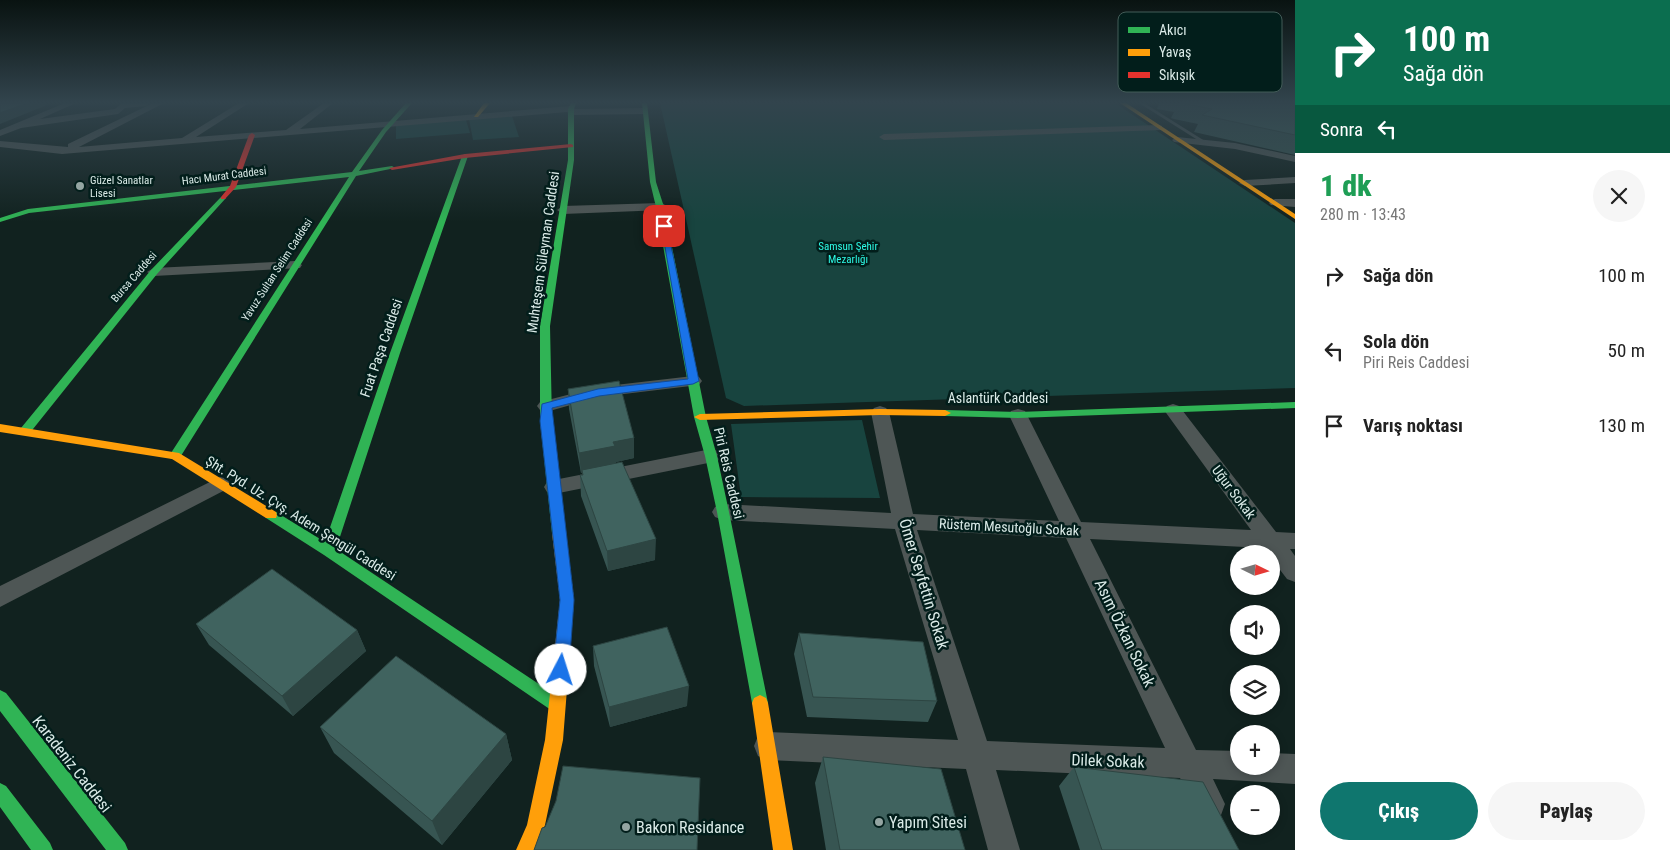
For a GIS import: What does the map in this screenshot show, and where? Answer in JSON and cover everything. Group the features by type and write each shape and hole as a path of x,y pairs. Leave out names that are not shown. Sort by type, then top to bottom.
{"street":[{"path":"62,151 79,143"},
{"path":"0,144 62,151 163,143"},
{"name":"Bursa Caddesi","path":"25,431 154,272 232,187 249,143"},
{"name":"Yavuz Sultan Selim Caddesi","path":"176,456 295,265 376,143"},
{"name":"Muhteşem Süleyman Caddesi","path":"526,850 536,825 554,740 567,600 546,406 545,326 571,160 571,143"},
{"name":"Piri Reis Caddesi","path":"648,143 653,182 660,206 700,417 712,456 768,746 783,850"},
{"path":"1181,143 1295,217"},
{"path":"1203,143 1235,146 1295,159"},
{"name":"Hacı Murat Caddesi","path":"0,220 28,211 355,174 465,156 571,146"},
{"name":"Fuat Paşa Caddesi","path":"329,551 395,353 465,156"},
{"path":"1245,183 1295,180"},
{"path":"1275,203 1295,203"},
{"path":"563,210 660,206"},
{"path":"154,272 295,265"},
{"path":"546,406 598,392 693,381"},
{"name":"Aslantürk Caddesi","path":"700,417 880,412 1018,415 1295,406"},
{"name":"Uğur Sokak","path":"1173,410 1295,573"},
{"name":"Ömer Seyfettin Sokak","path":"880,412 904,522 977,755 1004,850"},
{"name":"Asım Özkan Sokak","path":"1018,415 1188,764 1221,824"},
{"name":"Şht. Pyd. Uz. Çvş. Adem Şengül Caddesi","path":"0,428 176,456 329,551 557,705"},
{"path":"554,487 712,456"},
{"path":"0,596 220,484"},
{"name":"Rüstem Mesutoğlu Sokak","path":"723,512 1295,541"},
{"name":"Karadeniz Caddesi","path":"0,698 118,850"},
{"path":"768,746 977,755"},
{"name":"Dilek Sokak","path":"977,755 1230,766"},
{"name":"Dilek Sokak","path":"1280,768 1295,769"},
{"path":"0,792 43,850"}],"green space":[{"name":"Samsun Şehir Mezarlığı","path":"669,143 1174,143 1295,223 1295,388 744,406 726,398"},
{"path":"862,420 880,498 741,497 731,424"}],"building":[{"path":"619,381 634,438 613,442 615,446 579,453 568,389"},
{"path":"622,462 656,539 607,551 580,475 583,475 582,470"},
{"path":"272,569 357,630 282,696 196,624"},
{"path":"667,627 689,686 609,707 593,646"},
{"path":"799,633 923,642 937,701 813,697"},
{"path":"396,656 506,734 432,821 320,727"},
{"path":"823,757 941,769 965,850 840,850"},
{"name":"Bakon Residance","path":"563,766 700,778 697,850 534,850 542,828 545,827 556,801"},
{"path":"1074,767 1203,782 1239,850 1102,850"}],"traffic: fast":[{"path":"175,456 375,143"},
{"path":"559,533 546,421 545,326 571,160 571,143"},
{"path":"649,143 653,182 660,207 700,417 711,456 723,512 760,703"},
{"path":"329,551 395,353 465,156"},
{"path":"0,220 28,211 355,174 392,168"},
{"path":"25,431 154,272 223,198"},
{"path":"945,413 1018,415 1295,405"},
{"path":"271,515 329,551 557,705"},
{"path":"0,698 118,850"},
{"path":"0,792 43,850"}],"traffic: slow":[{"path":"1183,143 1295,217"},
{"path":"700,417 880,412 945,413"},
{"path":"0,428 175,456 271,515"},
{"path":"526,850 536,825 554,740 567,600 559,533"},
{"path":"760,703 783,850"}],"traffic: jam":[{"path":"223,198 233,187 249,143"},
{"path":"392,168 465,156 571,146"}],"place":[{"name":"Güzel Sanatlar Lisesi","path":"80,186"},
{"name":"Yapım Sitesi","path":"879,822"},
{"name":"Bakon Residance","path":"626,827"}],"route":[{"path":"561,670 567,600 546,421 546,406 598,392 693,381 664,226"}]}
